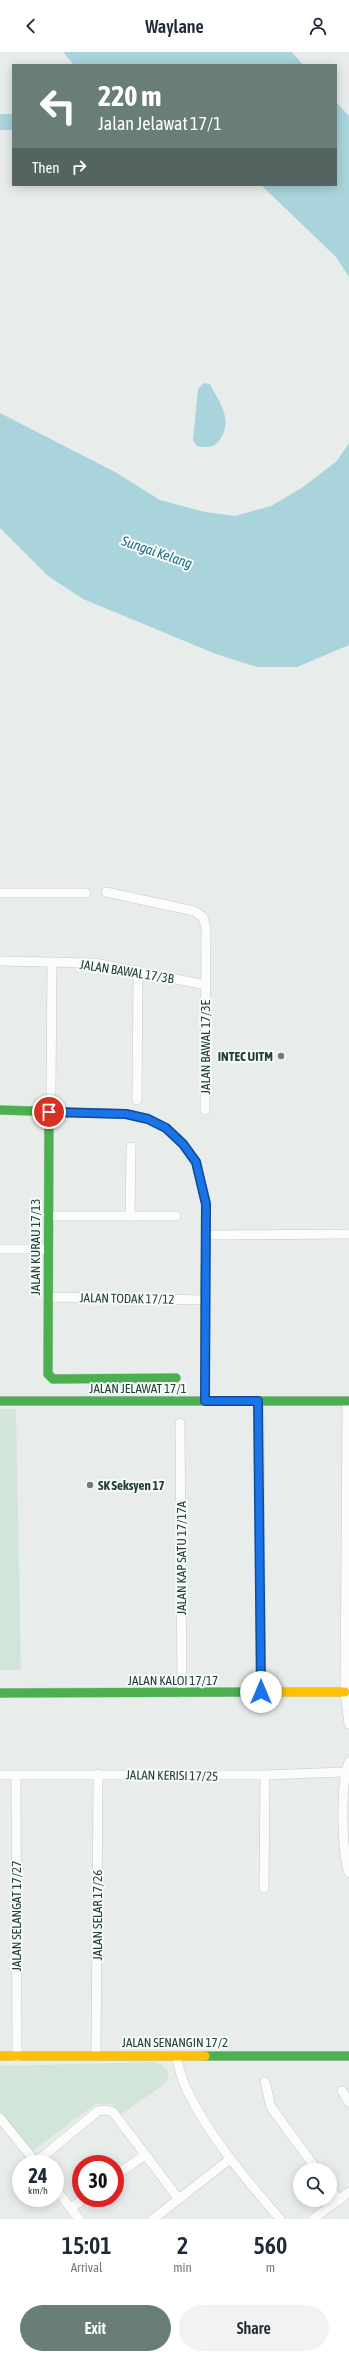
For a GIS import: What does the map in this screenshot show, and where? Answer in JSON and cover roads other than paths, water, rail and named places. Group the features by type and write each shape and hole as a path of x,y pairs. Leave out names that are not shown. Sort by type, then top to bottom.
{"street":[{"name":"JALAN BAWAL 17/3E","path":"106,892 194,911 203,917 206,928 205,1110"},
{"path":"0,893 86,893"},
{"name":"JALAN BAWAL 17/3B","path":"0,961 95,963 206,985"},
{"path":"51,1092 52,962"},
{"path":"137,1100 138,971"},
{"path":"0,1110 126,1114 148,1119 166,1128 183,1144 196,1162 206,1204 205,1401"},
{"name":"JALAN KURAU 17/13","path":"49,1112 48,1374 53,1379 176,1378"},
{"path":"130,1216 131,1147"},
{"path":"48,1216 176,1216"},
{"path":"206,1235 349,1234"},
{"path":"0,1249 48,1249"},
{"name":"JALAN TODAK 17/12","path":"48,1297 206,1300"},
{"name":"JALAN JELAWAT 17/1","path":"0,1401 348,1401"},
{"path":"258,1401 261,1692"},
{"path":"348,1401 345,1692 349,1724"},
{"name":"JALAN KAP SATU 17/17A","path":"180,1422 182,1693"},
{"name":"JALAN KALOI 17/17","path":"0,1693 345,1692"},
{"path":"349,1762 344,1772 344,1828 346,1864 349,1874"},
{"name":"JALAN KERISI 17/25","path":"0,1775 265,1775 344,1772"},
{"name":"JALAN SELAR 17/26","path":"96,2055 98,1774"},
{"name":"JALAN SELANGAT 17/27","path":"16,1775 17,2057"},
{"path":"264,1888 265,1775"},
{"name":"JALAN SENANGIN 17/2","path":"0,2056 349,2056"},
{"path":"176,2056 185,2086 205,2124 230,2159 280,2219"},
{"path":"265,2082 271,2108 312,2163"},
{"path":"342,2091 349,2102"},
{"path":"46,2155 98,2111 106,2110 113,2112 178,2198"},
{"path":"0,2118 30,2155"},
{"path":"124,2170 145,2155"},
{"path":"153,2219 230,2159"},
{"path":"313,2219 349,2192"},
{"path":"64,2199 79,2219"}],"water":[{"path":"63,52 292,52 302,64 73,64"},
{"path":"337,103 349,116 349,277 336,257 262,186 337,186"},
{"path":"204,383 210,384 217,397 225,417 226,424 219,441 208,447 197,446 193,440 198,389"},
{"name":"Sungai Kelang","path":"0,413 115,472 160,500 205,512 235,516 271,506 303,487 337,461 349,443 349,645 297,667 257,667 216,654 83,599 48,576 0,528"}],"waterway":[{"path":"0,122 12,122"}],"place":[{"name":"INTEC UITM","path":"281,1056"},
{"name":"SK Seksyen 17","path":"90,1485"}]}
